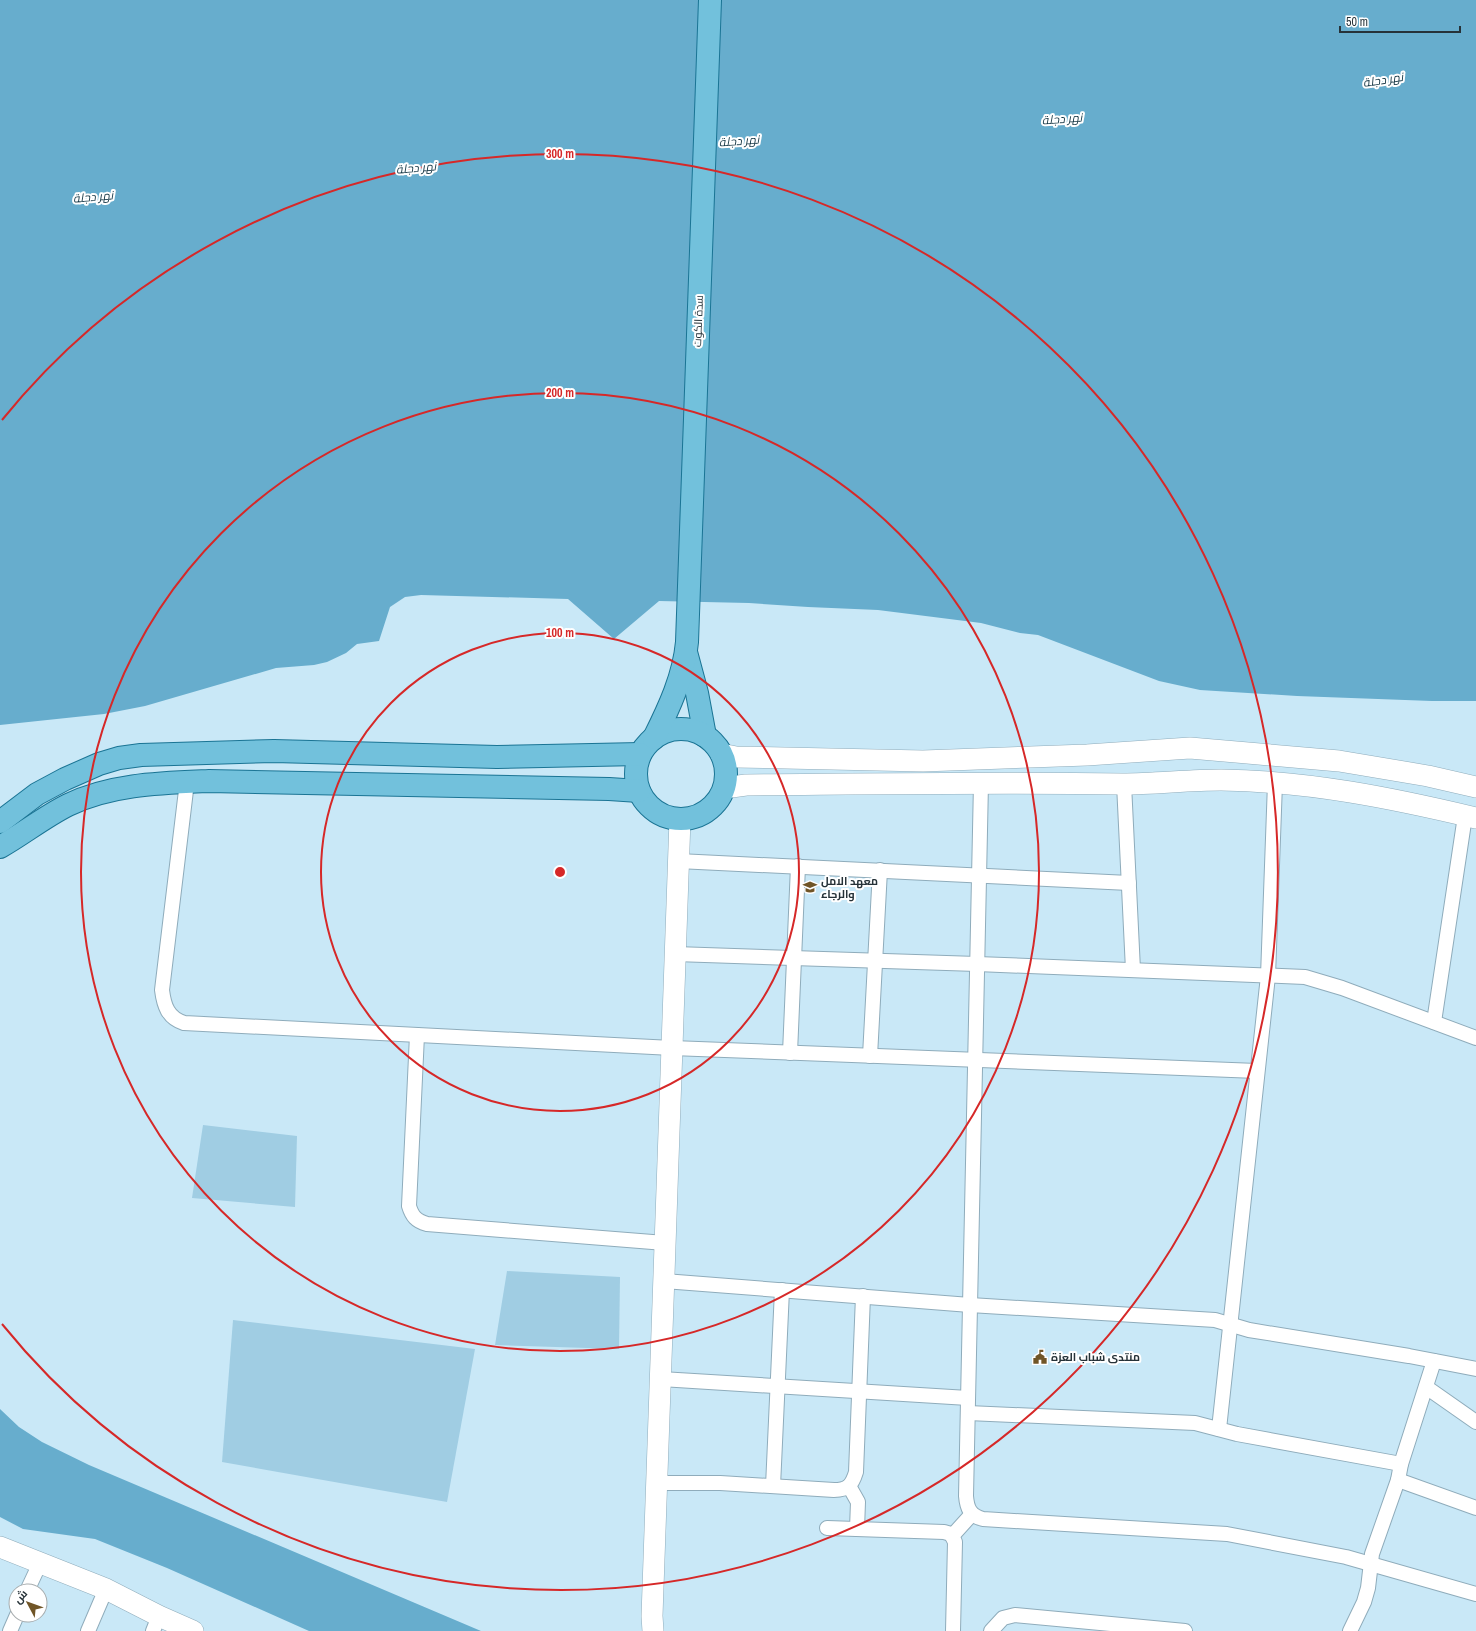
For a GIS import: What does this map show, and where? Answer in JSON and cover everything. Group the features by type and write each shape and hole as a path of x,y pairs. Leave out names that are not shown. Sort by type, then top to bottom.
{"main road":[{"name":"سدة الكوت","path":"686,647 710,0"},
{"path":"686,647 705,736"},
{"path":"0,822 37,794 65,779 99,764 119,758 141,755 274,751 497,757 647,746 666,732 679,729 692,730 705,736 714,744 721,754 725,765 726,776 724,788 717,800 707,811 694,817 680,819 667,817 656,811 646,802 639,791 636,779 637,766 647,746 674,696 686,647"},
{"path":"721,754 736,757 923,761 1066,756 1190,748 1338,760 1428,776 1476,787"},
{"path":"1066,756 1068,782"},
{"path":"724,788 746,785 1068,782 1124,784 1221,780 1275,783 1336,789 1470,817"},
{"path":"0,847 68,805 100,793 152,784 217,781 639,791"},
{"path":"653,1631 652,1616 680,819"},
{"path":"0,1547 106,1589 156,1624 193,1631"}],"street":[{"path":"187,782 162,990 163,1002 171,1016 184,1023 672,1048 1257,1071"},
{"path":"981,783 966,1496 969,1511 978,1518 983,1519 1227,1534 1346,1557 1476,1594"},
{"path":"1219,1429 1268,976 1275,783"},
{"path":"1124,784 1133,970"},
{"path":"1434,1022 1470,817"},
{"path":"678,860 979,874 1129,883"},
{"path":"790,1053 798,866"},
{"path":"870,1056 880,870"},
{"path":"675,954 1305,977 1322,981 1476,1038"},
{"path":"418,1035 409,1206 416,1220 427,1224 665,1242"},
{"path":"664,1281 970,1304 1200,1318 1215,1320 1249,1330 1434,1361 1476,1370"},
{"path":"773,1486 782,1290"},
{"path":"657,1483 720,1483 834,1490 843,1490 852,1484 856,1472 863,1296"},
{"path":"1350,1631 1364,1602 1368,1588 1372,1554 1398,1480 1401,1464 1434,1361"},
{"path":"661,1379 968,1398"},
{"path":"1426,1387 1476,1422"},
{"path":"968,1413 1195,1423 1237,1434 1401,1464"},
{"path":"1398,1480 1476,1508"},
{"path":"849,1486 858,1502 857,1529"},
{"path":"952,1536 972,1514"},
{"path":"827,1528 944,1532 952,1536 955,1542 953,1631"},
{"path":"31,1583 40,1563"},
{"path":"88,1631 106,1589"},
{"path":"991,1631 1002,1618 1015,1615 1039,1624 1185,1631"}],"shaded area":[{"path":"203,1125 297,1136 295,1207 192,1198"},
{"path":"507,1271 620,1277 619,1349 495,1345"},
{"path":"233,1320 475,1349 447,1502 222,1462"}],"water":[{"name":"نهر دجلة","path":"0,0 1476,0 1476,701 1432,701 1297,696 1200,690 1159,681 1038,635 1020,633 981,623 878,610 749,603 659,601 614,639 568,599 421,595 405,597 390,607 379,641 357,644 346,653 327,662 314,665 276,668 145,706 104,714 0,725"},
{"path":"0,1409 19,1427 42,1442 89,1465 481,1631 309,1631 167,1568 95,1539 23,1529 0,1517"}],"place":[{"name":"معهد الامل والرجاء","path":"810,887"},
{"name":"منتدى شباب العزة","path":"1040,1357"}]}
